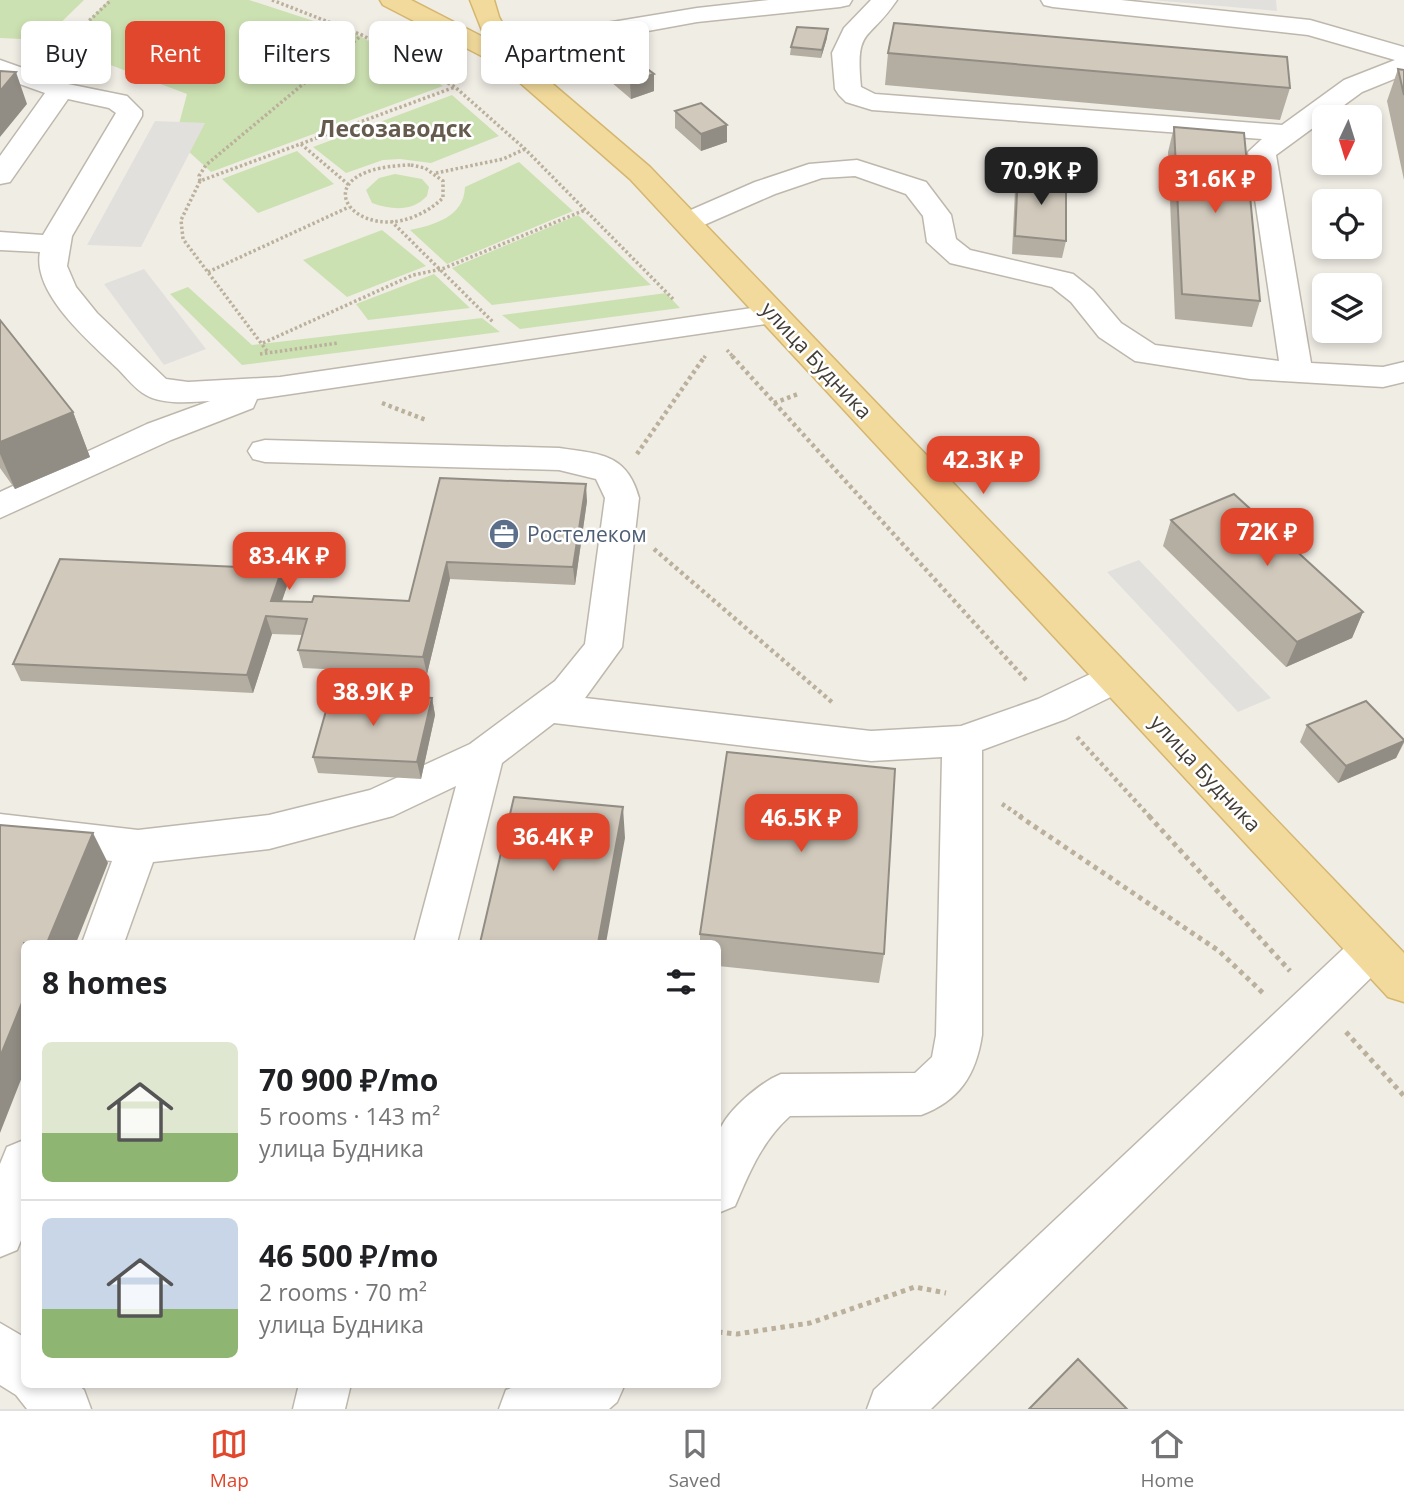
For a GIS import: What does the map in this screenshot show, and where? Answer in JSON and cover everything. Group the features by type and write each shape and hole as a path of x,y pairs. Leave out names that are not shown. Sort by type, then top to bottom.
{"main road":[{"name":"улица Будника","path":"392,0 481,46"},
{"path":"482,0 492,21"},
{"name":"улица Будника","path":"537,84 640,173 1404,983"}],"lane":[{"path":"649,23 697,15 840,0"},
{"path":"845,53 853,33 885,0"},
{"path":"1053,0 1310,28 1404,55"},
{"path":"1309,0 1310,28"},
{"path":"765,8 798,11 823,19 834,26 845,53 848,89 855,96 872,102 1286,134"},
{"path":"1296,371 1262,152 1353,86 1404,66"},
{"path":"14,73 61,90 118,102 129,111 129,116 54,244 52,266 62,289 96,329 157,388 188,392 280,387 709,331 773,314"},
{"path":"0,176 61,90"},
{"path":"687,222 765,188 819,170 857,168 916,188 937,215 942,242 960,257 1062,279 1082,296 1110,330 1146,354 1250,369 1383,377 1404,372"},
{"path":"0,241 54,244"},
{"path":"0,506 159,432 280,387"},
{"path":"0,831 138,847 269,832 379,804 484,755 569,691 603,647 622,498 619,481 605,467 559,459 265,451"},
{"path":"548,708 871,746 962,741 1052,709 1116,678"},
{"path":"721,1182 730,1156 762,1111 781,1095 921,1094 940,1083 955,1063 959,1035 962,741"},
{"path":"437,940 484,755"},
{"path":"104,940 138,847"},
{"path":"893,1409 1372,949"},
{"path":"0,1233 21,1172"},
{"path":"0,1349 21,1369"},
{"path":"42,1388 65,1409"},
{"path":"319,1409 324,1388"},
{"path":"525,1409 589,1392 594,1388"}],"path":[{"path":"14,73 111,0"},
{"path":"272,0 362,35 455,87 525,149 676,302 709,331 1404,1096"},
{"path":"267,352 183,239 181,220 200,181 198,176 206,166 362,35"},
{"path":"200,181 455,87"},
{"path":"300,144 349,185"},
{"path":"436,173 446,189 436,206 425,214 391,221 373,219 349,207 344,198 349,185 365,172 381,166 411,165 436,173 503,159 525,149"},
{"path":"208,272 349,207"},
{"path":"263,344 413,275 442,269 584,210"},
{"path":"391,221 495,324"},
{"path":"619,481 709,331"},
{"path":"721,1332 737,1334 810,1323 915,1287 1002,1305"}],"green space":[{"path":"0,0 84,0 62,21 21,21 21,39 0,38"},
{"path":"109,0 249,0 314,21 239,21 239,84 355,84 355,34 369,41 369,84 443,86 211,172 175,139 187,94 161,84 225,84 225,21 125,21 125,70 111,65 111,21 88,21"},
{"path":"452,95 499,136 431,163 383,160 346,173 313,147"},
{"path":"297,151 334,184 258,213 222,179"},
{"path":"519,162 573,211 447,264 410,230 446,218 459,206 465,187"},
{"path":"395,174 422,179 429,187 427,196 415,205 401,208 372,203 366,190 379,178"},
{"path":"578,215 651,285 492,305 452,268"},
{"path":"382,230 426,266 347,297 303,260"},
{"path":"434,274 470,308 368,320 356,304"},
{"path":"188,287 252,345 482,318 500,332 242,365 170,294"},
{"path":"666,293 680,308 520,329 502,315"}],"shaded area":[{"path":"1151,0 1276,0 1277,11"},
{"path":"155,121 205,123 141,247 87,245"},
{"path":"144,269 206,349 164,365 104,284"},
{"path":"1139,560 1271,698 1238,712 1107,572"}],"building":[{"path":"894,23 1287,57 1290,88 888,53"},
{"path":"797,27 828,29 822,50 791,47"},
{"path":"1398,69 1404,70 1404,95"},
{"path":"0,71 16,72 0,91"},
{"path":"701,103 727,125 701,134 675,111"},
{"path":"1174,127 1244,133 1260,301 1182,294"},
{"path":"1018,172 1066,176 1066,241 1015,236"},
{"path":"0,320 73,412 0,442"},
{"path":"440,478 586,484 573,567 447,562 423,657 298,650 307,619 266,616 247,675 13,664 60,559 282,569 271,601 312,602 314,596 409,601"},
{"path":"1234,494 1363,612 1297,642 1171,520"},
{"path":"331,693 432,698 417,762 313,757"},
{"path":"1366,701 1404,741 1346,766 1307,725"},
{"path":"727,752 895,769 884,954 700,934"},
{"path":"514,797 623,807 599,940 481,940"},
{"path":"0,825 93,833 48,940 21,940 21,1005 0,1057"},
{"path":"1078,1359 1127,1409 1029,1409"}],"place":[{"name":"Ростелеком","path":"504,534"}],"district":[{"name":"Лесозаводск","path":"395,128"}]}
